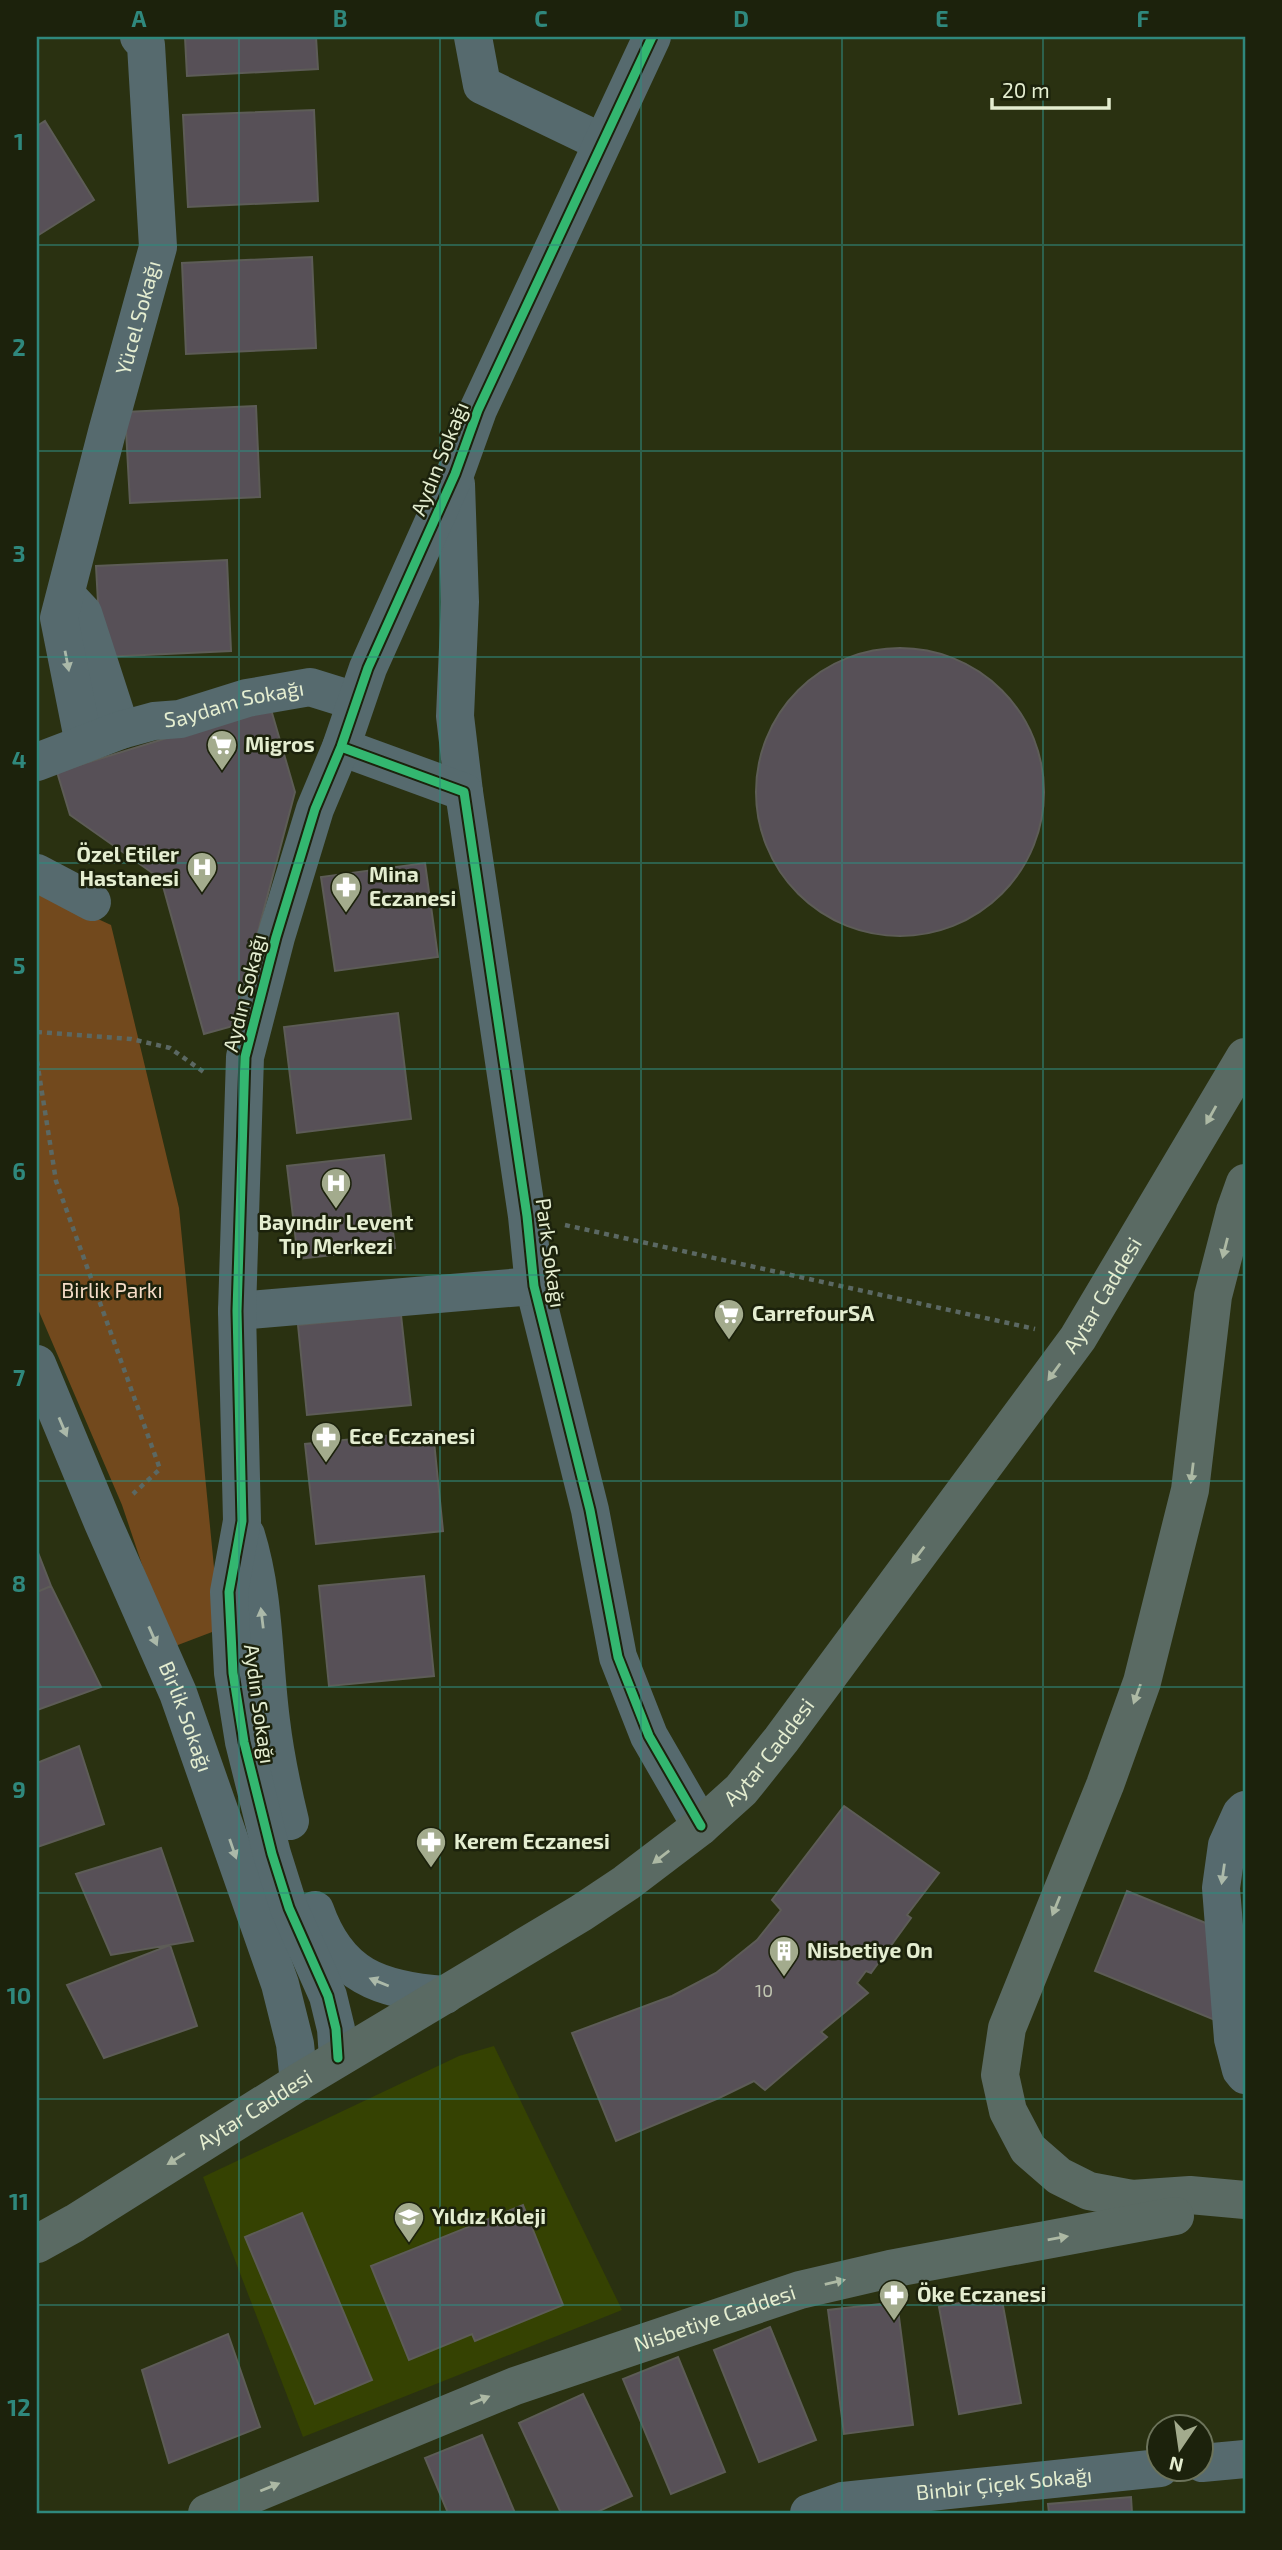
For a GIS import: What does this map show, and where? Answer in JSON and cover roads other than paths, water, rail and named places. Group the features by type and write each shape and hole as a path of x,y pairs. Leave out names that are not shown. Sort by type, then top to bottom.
{"main road":[{"name":"Aytar Caddesi","path":"37,2245 338,2058 592,1906 701,1826 741,1790 781,1740 1078,1338 1245,1057"},
{"path":"1245,1183 1213,1296 1190,1490 1142,1682 1105,1785 1007,2028 1000,2075 1008,2112 1028,2149 1059,2176 1089,2191 1132,2199 1190,2195 1245,2200"},
{"name":"Nisbetiye Caddesi","path":"218,2511 515,2386 800,2290 890,2269 1245,2200"}],"street":[{"name":"Yücel Sokağı","path":"84,744 59,618 158,247 146,45 139,37"},
{"path":"472,37 482,85 601,142"},
{"name":"Aydın Sokağı","path":"338,2058 336,2029 328,1996 289,1908 272,1854 244,1742 233,1673 229,1592 242,1521 237,1311 243,1100 261,1059 331,815 341,747 362,685 455,474 478,410 652,37"},
{"name":"Park Sokağı","path":"455,474 460,602 455,716 527,1216 534,1286 590,1510 618,1657 649,1736 701,1826"},
{"path":"66,595 83,613 138,726"},
{"name":"Saydam Sokağı","path":"37,762 138,726 169,708 242,683 323,669 362,685"},
{"path":"341,747 464,792"},
{"path":"37,873 92,902"},
{"path":"237,1311 534,1286"},
{"name":"Birlik Sokağı","path":"37,1364 178,1693 280,1984 295,2045 299,2082"},
{"name":"Aydın Sokağı","path":"242,1521 258,1588 280,1782 296,1846 324,1934 336,1953 358,1973 407,1993 445,1995"},
{"path":"178,1693 233,1673"},
{"path":"1245,1810 1227,1845 1221,1888 1233,2039 1241,2070 1245,2075"},
{"path":"1216,2462 1245,2459"},
{"name":"Binbir Çiçek Sokağı","path":"809,2513 843,2501 1146,2469"}],"place":[{"name":"Migros","path":"222,772"},
{"name":"Özel Etiler Hastanesi","path":"202,894"},
{"name":"Mina Eczanesi","path":"346,914"},
{"name":"Bayındır Levent Tıp Merkezi","path":"336,1210"},
{"name":"CarrefourSA","path":"729,1341"},
{"name":"Ece Eczanesi","path":"326,1464"},
{"name":"Kerem Eczanesi","path":"431,1869"},
{"name":"Nisbetiye On","path":"784,1978"},
{"name":"Yıldız Koleji","path":"409,2244"},
{"name":"Öke Eczanesi","path":"894,2322"}],"park label":[{"name":"Birlik Parkı","path":"112,1291"}]}
